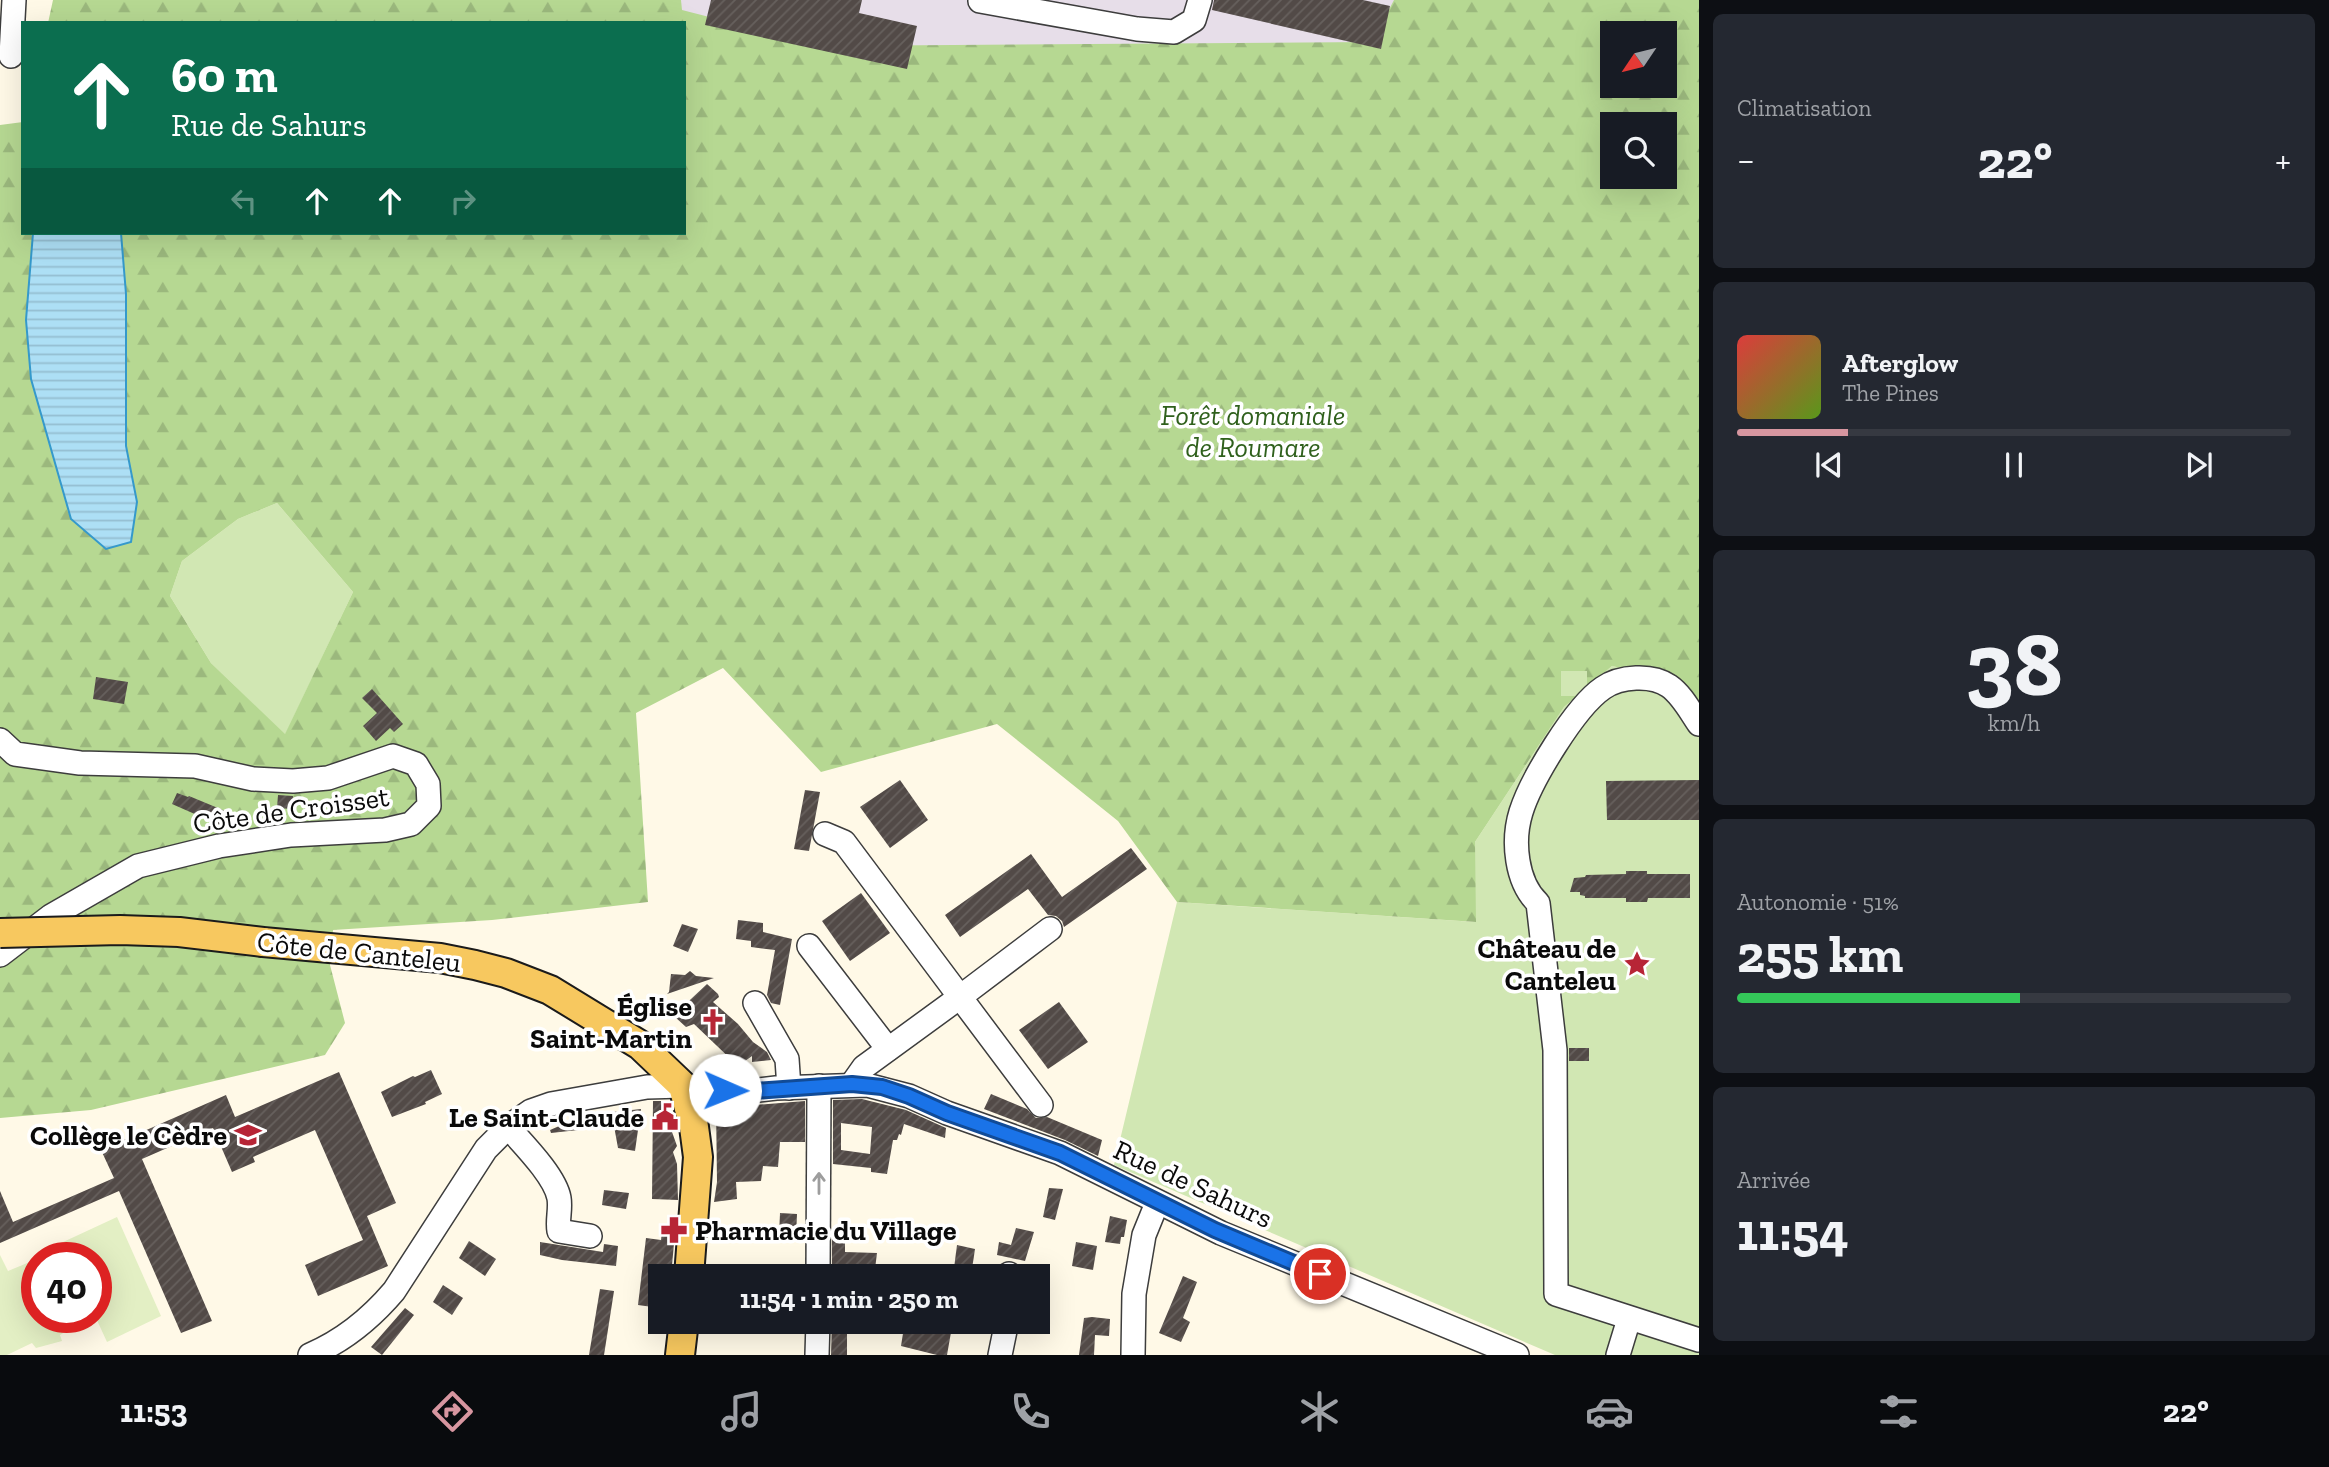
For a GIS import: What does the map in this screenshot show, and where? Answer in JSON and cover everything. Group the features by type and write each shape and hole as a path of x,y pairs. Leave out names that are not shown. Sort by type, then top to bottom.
{"main road":[{"name":"Côte de Canteleu","path":"0,933 120,930 179,933 440,958 506,973 550,990 640,1045 683,1086"},
{"path":"683,1086 694,1127 698,1157 690,1264"},
{"path":"680,1355 682,1334"}],"street":[{"path":"11,56 14,0"},
{"path":"980,1 1137,29 1174,32 1194,20 1200,0"},
{"path":"1699,724 1682,698 1669,686 1656,680 1619,680 1603,687 1565,728 1521,813 1518,842 1521,880 1528,894 1538,903 1555,1050 1556,1294 1699,1340"},
{"name":"Côte de Croisset","path":"0,740 15,754 80,764 195,766 253,779 293,781 328,778 393,756 416,764 428,784 429,806 411,824 385,830 291,835 219,846 138,866 51,916 0,955"},
{"path":"825,834 844,842 1041,1105"},
{"path":"852,1084 864,1066 1050,929"},
{"path":"809,946 888,1049"},
{"path":"755,1003 787,1059 789,1088"},
{"name":"Rue de Sahurs","path":"310,1355 330,1345 378,1310 394,1291 486,1149 508,1127 531,1111 551,1104 647,1087 683,1086 741,1092 852,1084 882,1087 1060,1153 1157,1203 1234,1238 1517,1355"},
{"path":"818,1264 820,1086"},
{"path":"508,1127 556,1188 560,1201 557,1219 559,1231 590,1236"},
{"path":"1136,1354 1134,1294 1144,1235 1157,1203"},
{"path":"1618,1355 1629,1319"},
{"path":"817,1355 818,1334"},
{"path":"1000,1355 1004,1334"}],"shaded area":[{"path":"677,0 1400,0 1386,44 905,77 686,23 686,21 674,21"}],"green space":[{"name":"Forêt domaniale de Roumare","path":"53,0 681,0 682,10 822,46 1372,42 1394,0 1699,0 1699,705 1682,682 1612,666 1587,687 1587,671 1561,671 1561,696 1577,696 1564,707 1475,842 1476,922 1177,902 1118,821 997,724 821,772 723,668 636,713 648,902 492,920 333,930 330,965 345,1023 325,1055 91,1110 0,1118 0,125 21,122 21,235 33,235 26,320 31,379 71,519 137,502 126,446 126,294 121,235 686,235 686,21 48,21","holes":["277,503 353,592 285,734 211,663 170,596 182,561 238,519"]},
{"path":"277,503 353,592 285,735 211,663 170,596 182,561 238,519"},
{"path":"1612,666 1682,682 1699,705 1699,1355 1555,1355 1114,1165 1177,902 1475,922 1475,842 1564,707 1576,697 1561,696 1561,671 1587,671 1587,686"},
{"path":"117,1217 161,1316 107,1342 103,1333 112,1333 112,1242 63,1242"},
{"path":"0,1255 8,1271 21,1266 21,1333 63,1333 60,1335 62,1341 36,1348 32,1343 7,1355 0,1355"}],"water":[{"path":"33,235 121,235 126,294 126,446 137,502 131,542 106,549 71,519 31,379 26,320"}],"building":[{"path":"711,0 862,0 859,13 917,26 907,69 705,25"},
{"path":"1214,0 1363,0 1390,6 1381,49 1212,10"},
{"path":"96,677 128,682 124,704 93,699"},
{"path":"372,689 403,724 394,732 390,728 376,741 363,726 377,713 362,698"},
{"path":"900,780 928,820 890,848 860,807"},
{"path":"1699,780 1699,820 1607,820 1606,781"},
{"path":"805,790 820,792 809,851 794,849"},
{"path":"177,793 242,818 237,829 231,830 172,804"},
{"path":"278,795 293,796 292,809 277,808"},
{"path":"1131,848 1147,869 1064,927 1056,916 1048,915 1028,889 960,937 945,915 1031,854 1062,897"},
{"path":"1626,871 1690,874 1690,898 1648,898 1647,902 1626,902 1626,898 1585,898 1580,892 1570,892 1574,878 1626,874"},
{"path":"861,893 890,933 850,961 822,921"},
{"path":"738,920 763,923 763,932 792,939 780,1005 771,1003 767,995 775,950 751,947 751,941 736,939"},
{"path":"682,924 698,929 688,952 673,946"},
{"path":"690,971 696,976 714,978 667,994 671,974 685,975"},
{"name":"Église Saint-Martin","path":"707,984 719,997 713,1002 738,1024 753,1042 767,1052 771,1060 752,1062 752,1056 738,1066 694,1024 686,1027 675,1017"},
{"path":"1059,1002 1088,1042 1048,1069 1019,1030"},
{"path":"1569,1048 1589,1048 1589,1061 1569,1061"},
{"path":"431,1070 442,1094 425,1102 426,1104 392,1117 381,1092"},
{"path":"339,1072 396,1203 367,1216 388,1266 318,1296 305,1265 363,1240 315,1130 253,1157 255,1162 232,1172 213,1128 142,1159 212,1321 181,1333 119,1191 0,1243 0,1191 13,1222 114,1178 101,1150 226,1095 235,1117"},
{"path":"991,1094 1027,1109 1036,1118 1047,1117 1102,1140 1098,1156 1065,1140 984,1109"},
{"path":"862,1099 906,1110 946,1128 945,1138 904,1124 901,1135 899,1134 897,1140 893,1140 887,1174 871,1172 871,1168 833,1164 833,1100","holes":["841,1123 872,1127 870,1154 841,1150"]},
{"path":"653,1101 661,1101 677,1146 673,1152 677,1164 678,1200 652,1199"},
{"path":"805,1101 805,1142 780,1142 778,1167 763,1166 761,1181 736,1182 737,1199 714,1202 717,1182 716,1104 742,1106"},
{"path":"641,1109 635,1151 618,1148 614,1126 551,1133 550,1130 585,1115"},
{"path":"1049,1188 1063,1189 1055,1220 1043,1217"},
{"path":"604,1190 629,1193 626,1209 602,1205"},
{"path":"780,1213 797,1214 796,1237 779,1236"},
{"path":"1110,1216 1127,1220 1120,1244 1105,1242"},
{"path":"1016,1228 1034,1232 1025,1261 997,1255 999,1242 1011,1245"},
{"path":"662,1232 675,1233 672,1264 648,1264 648,1306 638,1305 646,1238 661,1240"},
{"path":"832,1239 845,1239 845,1252 877,1253 876,1264 832,1264"},
{"path":"469,1241 496,1259 485,1276 459,1258"},
{"path":"540,1242 603,1252 604,1244 618,1246 616,1266 540,1255"},
{"path":"1076,1242 1097,1246 1093,1270 1072,1266"},
{"path":"957,1245 975,1249 973,1264 955,1264"},
{"path":"1183,1276 1197,1282 1183,1318 1190,1322 1181,1342 1159,1333"},
{"path":"443,1285 463,1298 452,1315 433,1302"},
{"path":"600,1289 614,1291 604,1355 589,1355"},
{"path":"405,1308 414,1315 382,1355 371,1347"},
{"path":"1084,1318 1110,1319 1109,1336 1095,1335 1094,1355 1079,1355"},
{"path":"832,1334 847,1334 847,1355 831,1355"},
{"path":"903,1334 951,1334 947,1355 901,1346"}],"place":[{"name":"Château de Canteleu","path":"1637,964"},
{"name":"Église Saint-Martin","path":"713,1022"},
{"name":"Le Saint-Claude","path":"665,1117"},
{"name":"Collège le Cèdre","path":"248,1135"},
{"name":"Pharmacie du Village","path":"674,1230"}],"route":[{"path":"725,1090 741,1092 852,1084 882,1087 1060,1153 1215,1230 1320,1274"}]}
